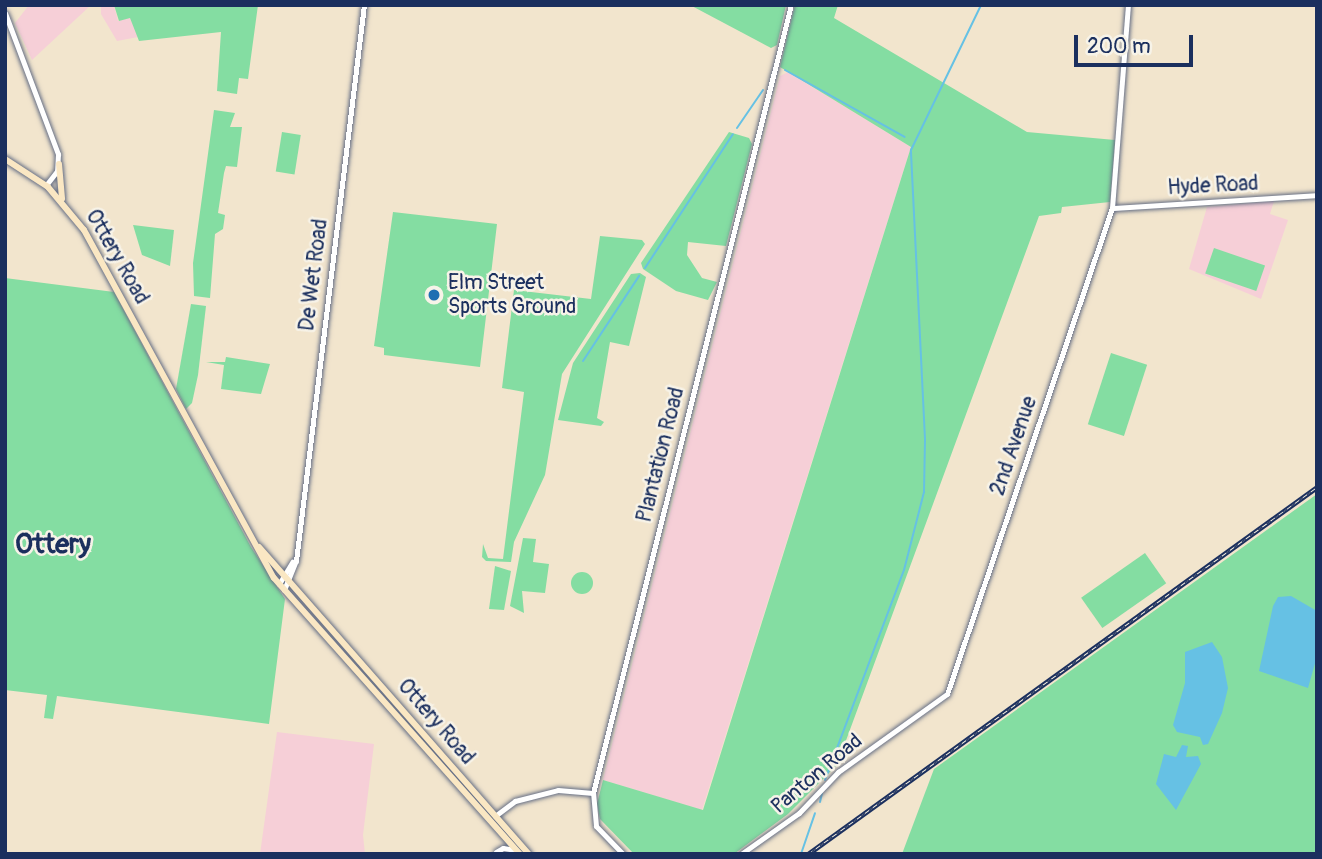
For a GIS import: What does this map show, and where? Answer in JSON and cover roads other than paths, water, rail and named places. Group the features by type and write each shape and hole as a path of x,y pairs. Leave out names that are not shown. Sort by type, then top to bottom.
{"main road":[{"name":"Ottery Road","path":"5,159 46,185 64,203 88,237 238,516 284,585 519,853"},
{"path":"59,164 58,187 64,203"},
{"name":"Ottery Road","path":"284,585 529,854"}],"street":[{"name":"De Wet Road","path":"284,585 296,549 364,5"},
{"name":"Plantation Road","path":"591,811 593,793 791,5"},
{"name":"2nd Avenue","path":"947,694 1112,208 1128,5"},
{"path":"5,13 59,164 46,185"},
{"path":"5,27 16,38"},
{"name":"Hyde Road","path":"1112,208 1317,195"},
{"name":"Panton Road","path":"741,854 799,813 838,772 947,694"},
{"path":"936,702 942,708"},
{"path":"495,816 515,801 558,790 593,793"},
{"path":"579,790 588,798 597,829 623,854"},
{"path":"496,853 501,834"},
{"path":"496,853 503,848 519,853"}],"water":[{"path":"1291,596 1317,611 1316,660 1308,688 1259,671 1273,606 1278,597"},
{"path":"1212,642 1222,657 1228,688 1222,713 1208,744 1203,745 1200,737 1177,732 1173,725 1185,683 1185,652"},
{"path":"1182,745 1188,746 1186,757 1198,756 1201,764 1176,810 1156,784 1164,754 1176,757"}],"waterway":[{"path":"825,780 904,570 924,492 925,439 911,150 981,5"},
{"path":"785,70 905,137"},
{"path":"737,128 763,90"},
{"path":"645,268 733,134"},
{"path":"583,361 639,276"},
{"path":"820,802 822,793"},
{"path":"801,854 815,813"}],"railway":[{"path":"808,854 1317,487"}],"place":[{"name":"Elm Street Sports Ground","path":"434,295"}],"district":[{"name":"Ottery","path":"53,545"}]}
